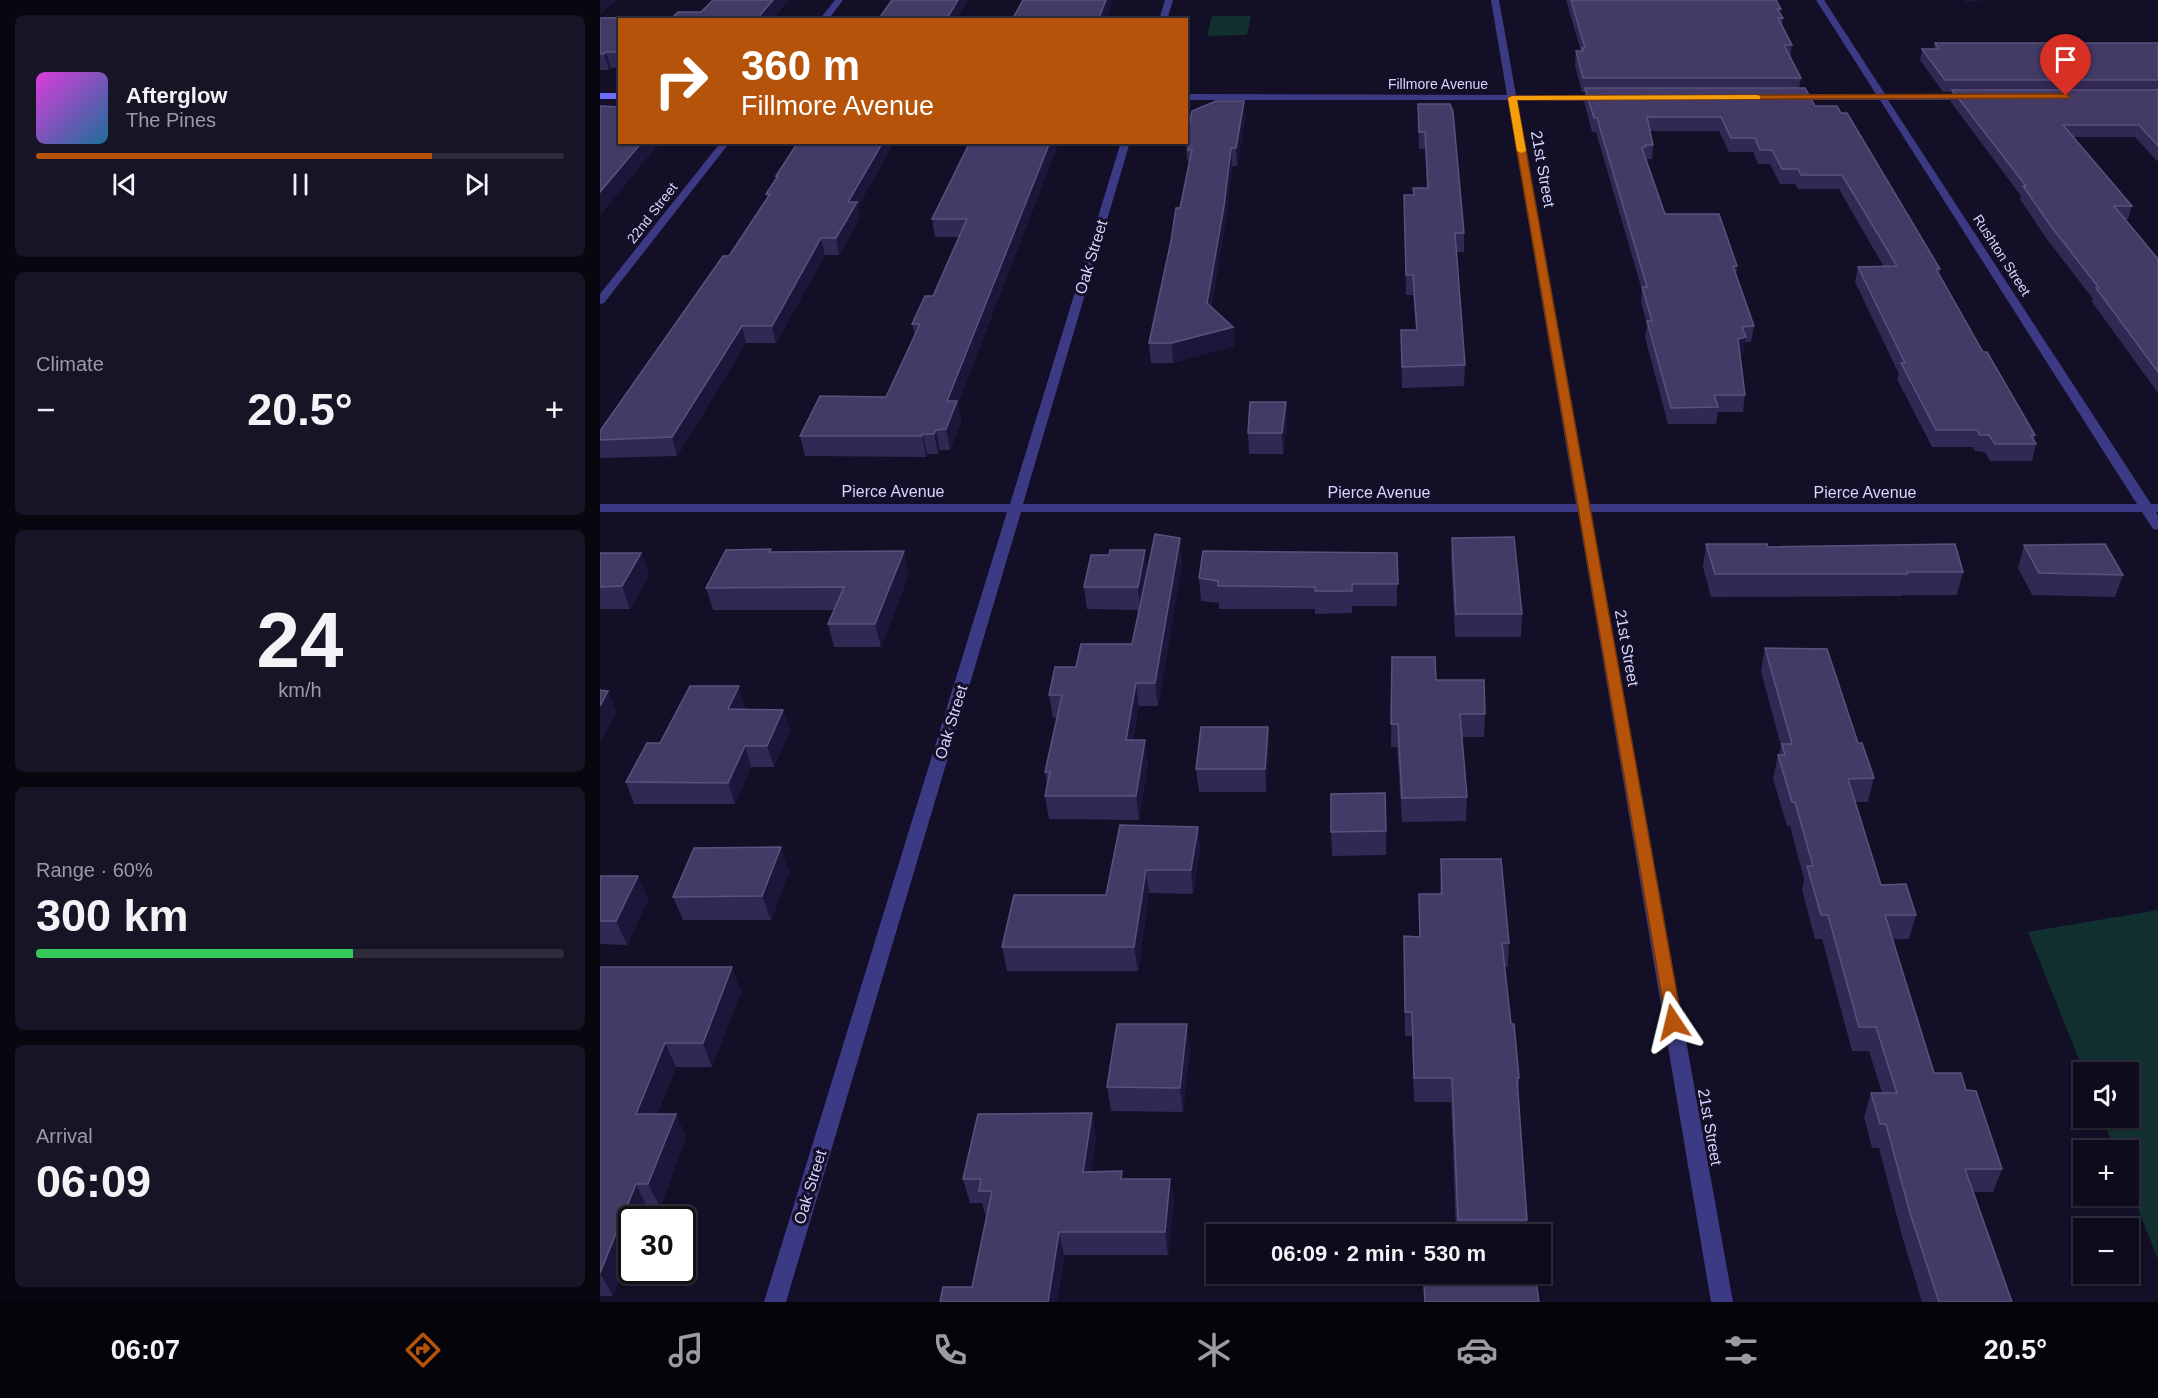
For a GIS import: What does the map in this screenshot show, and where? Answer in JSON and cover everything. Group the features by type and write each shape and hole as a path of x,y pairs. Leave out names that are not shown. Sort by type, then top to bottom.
{"street":[{"path":"824,18 838,0"},
{"path":"1164,18 1169,0"},
{"name":"21st Street","path":"1495,0 1722,1302"},
{"name":"Rushton Street","path":"1820,0 2152,508 2158,526"},
{"path":"600,96 618,96"},
{"name":"Fillmore Avenue","path":"1188,97 1608,98"},
{"path":"1787,98 1978,97"},
{"name":"22nd Street","path":"600,301 724,144"},
{"name":"Oak Street","path":"775,1302 1125,144"},
{"name":"Pierce Avenue","path":"600,508 2152,508"}],"green space":[{"path":"1212,16 1251,16 1247,35 1207,36"},
{"path":"2158,910 2158,1260 2137,1206 2139,1206 2139,1140 2111,1140 2106,1128 2139,1128 2139,1062 2080,1062 2028,932"}],"building":[{"path":"713,0 773,0 758,18 618,18 618,52 600,54 600,18 673,17 678,12 701,12"},
{"path":"892,0 958,0 947,18 879,18"},
{"path":"1023,0 1106,0 1099,18 1013,18"},
{"path":"1571,0 1776,0 1781,9 1777,9 1783,18 1778,18 1792,45 1784,45 1801,78 1583,78 1576,51 1583,51 1582,48 1585,48"},
{"path":"1935,43 2158,43 2158,80 1945,80 1922,49 1939,49"},
{"path":"1585,88 1805,88 1815,106 1837,106 1841,113 1847,113 1940,269 1936,269 1983,352 1987,352 2035,435 2031,435 2036,444 1995,444 1989,435 1980,435 1977,430 1936,430 1901,363 1905,363 1858,267 1897,266 1842,175 1801,175 1798,169 1782,169 1772,150 1760,150 1755,138 1731,138 1721,117 1647,117 1653,145 1642,147 1665,214 1719,214 1737,266 1733,266 1754,326 1742,327 1746,337 1738,339 1745,395 1714,395 1718,407 1671,408 1647,321 1652,321 1642,287 1647,287 1597,118 1594,118"},
{"path":"1952,90 2158,90 2158,146 2139,125 2063,125 2132,206 2114,206 2158,259 2158,372 2023,186 2026,186"},
{"path":"1216,101 1244,101 1236,148 1231,148 1224,206 1207,303 1233,327 1172,343 1149,343 1176,208 1180,208 1192,150 1188,150 1190,144 1188,144 1188,132 1192,111"},
{"path":"1418,104 1450,104 1453,112 1464,233 1455,233 1465,365 1402,367 1401,330 1417,330 1413,275 1406,275 1404,195 1414,195 1413,188 1428,188 1425,132 1419,132"},
{"path":"600,106 618,107 618,144 640,144 600,192"},
{"path":"797,144 882,144 848,202 857,202 836,238 821,238 772,326 742,326 672,437 600,440 600,431 723,256 729,256 770,194 766,194 778,176 776,176"},
{"path":"969,144 1049,144 947,401 957,401 946,429 936,430 934,434 923,434 922,436 800,436 820,396 886,397 920,324 912,324 925,296 933,296 967,219 932,219"},
{"path":"1250,402 1286,402 1282,433 1248,433"},
{"path":"1155,534 1180,538 1155,683 1136,683 1126,740 1145,740 1136,796 1045,796 1050,772 1045,772 1062,695 1049,695 1055,667 1076,667 1081,644 1132,644"},
{"path":"1514,537 1522,614 1456,614 1452,538"},
{"path":"1706,544 1767,544 1768,547 1955,544 1963,572 1715,574"},
{"path":"2105,544 2123,575 2039,573 2024,545"},
{"path":"771,549 769,552 904,551 875,624 828,624 844,587 706,588 726,550"},
{"path":"1110,550 1145,550 1138,587 1084,587 1091,555 1109,555"},
{"path":"1203,551 1397,553 1398,584 1352,584 1352,591 1315,591 1315,587 1218,586 1218,581 1199,578"},
{"path":"600,553 641,553 622,586 600,587"},
{"path":"1765,648 1827,649 1858,743 1862,743 1874,778 1848,779 1881,885 1906,884 1916,915 1885,915 1934,1073 1961,1073 1966,1090 1976,1091 2002,1169 1965,1169 2012,1302 1939,1302 1910,1213 1886,1124 1880,1124 1871,1093 1897,1093 1876,1027 1859,1027 1828,915 1821,915 1807,866 1813,866 1795,802 1792,802 1778,755 1785,755 1782,744 1792,744"},
{"path":"1392,657 1435,657 1436,680 1484,680 1485,714 1460,714 1467,797 1402,798 1398,724 1391,724"},
{"path":"690,686 739,686 728,709 783,710 767,746 745,746 728,783 626,782 647,743 660,743"},
{"path":"600,690 608,691 600,706"},
{"path":"1201,727 1268,727 1265,769 1196,769"},
{"path":"1385,793 1386,831 1331,832 1331,794"},
{"path":"1120,825 1198,827 1191,870 1146,870 1134,947 1002,947 1014,895 1106,895"},
{"path":"781,847 762,896 673,897 694,848"},
{"path":"1441,859 1501,859 1509,943 1502,943 1519,1078 1517,1078 1527,1220 1458,1220 1452,1078 1414,1078 1412,1012 1405,1012 1404,936 1420,937 1419,894 1442,894"},
{"path":"600,876 638,876 616,921 600,921"},
{"path":"600,967 732,967 703,1043 665,1043 636,1114 676,1114 648,1184 636,1184 627,1206 618,1206 618,1228 600,1273"},
{"path":"1117,1024 1187,1024 1180,1088 1107,1087"},
{"path":"1092,1113 1083,1172 1122,1171 1121,1179 1170,1179 1165,1232 1059,1232 1048,1302 940,1302 943,1287 972,1287 992,1191 979,1191 981,1179 963,1179 978,1114"},
{"path":"1537,1284 1539,1302 1425,1302 1424,1285"}],"slow traffic":[{"path":"1521,151 1512,98 1757,98"}],"route":[{"path":"1673,1022 1512,98 2066,96"}]}
